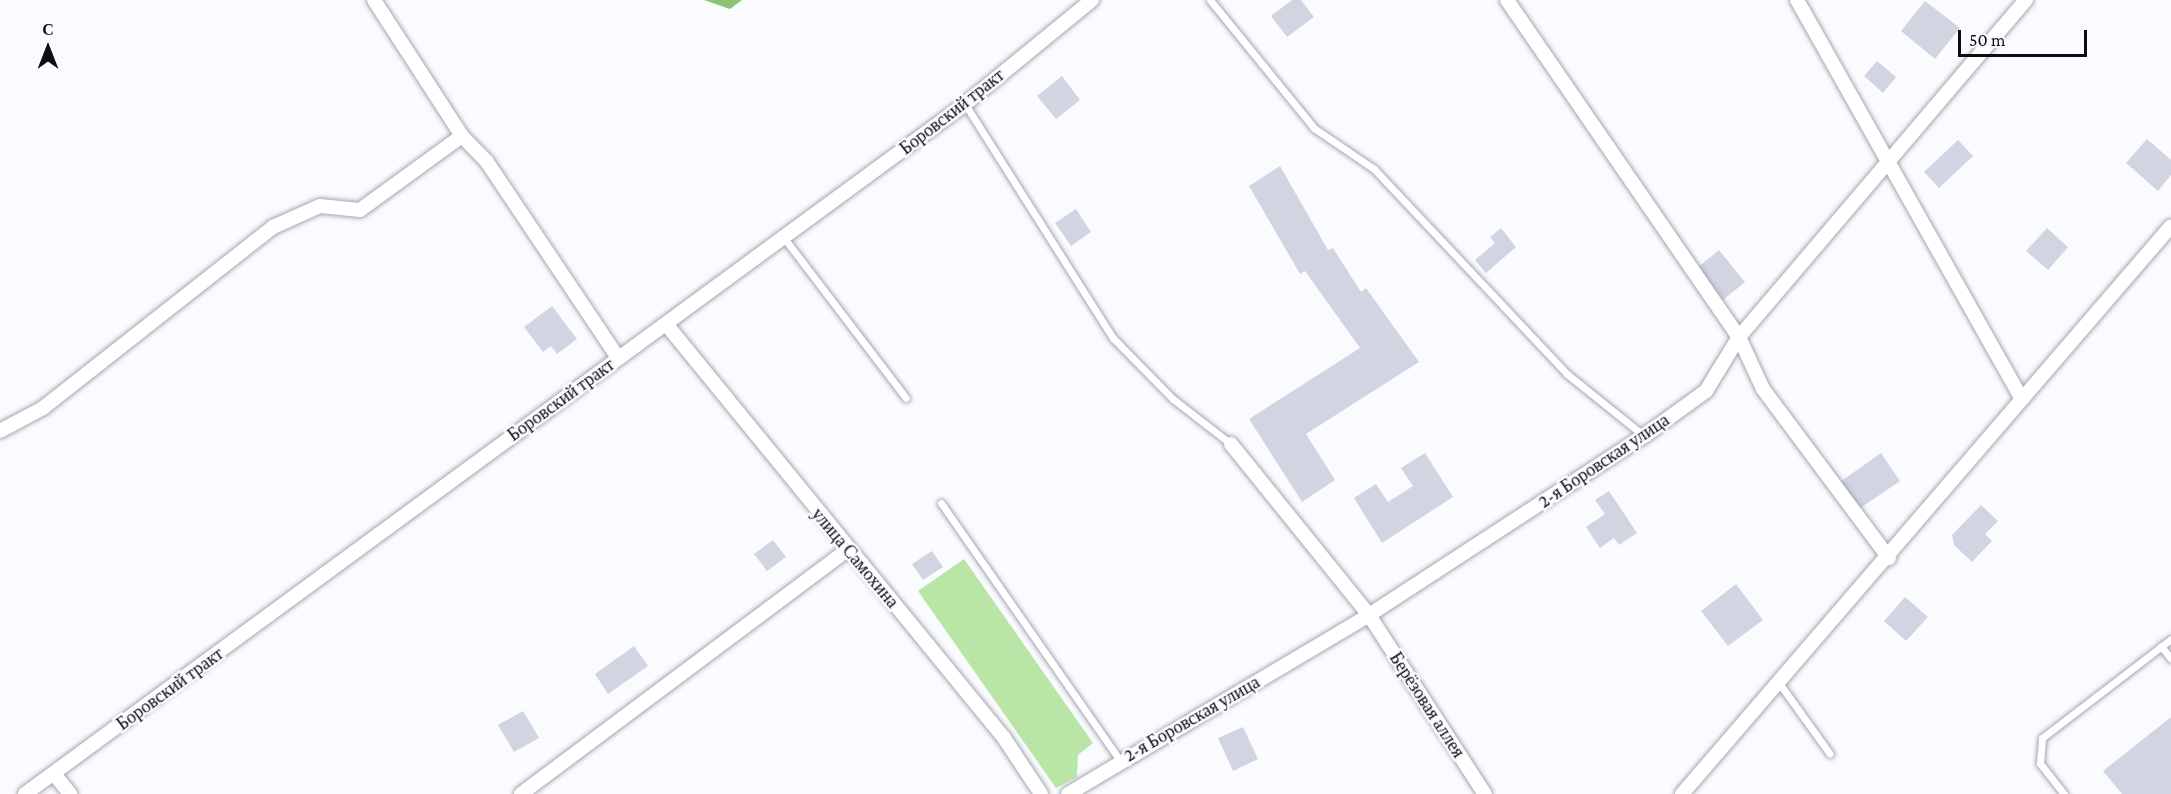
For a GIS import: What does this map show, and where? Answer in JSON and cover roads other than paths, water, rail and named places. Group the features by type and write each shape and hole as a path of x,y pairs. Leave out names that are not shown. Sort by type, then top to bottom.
{"street":[{"path":"374,0 462,136 487,162 618,358"},
{"name":"Боровский тракт","path":"25,794 784,238 964,104 1092,0"},
{"path":"1507,0 1739,337 1763,389 1889,558"},
{"path":"1797,0 2022,399"},
{"name":"2-я Боровская улица","path":"1068,794 1369,615 1644,436 1706,391 1739,337 2026,0"},
{"path":"0,431 43,408 273,227 320,206 360,210 462,136"},
{"path":"1682,794 1889,558 2171,226"},
{"name":"улица Самохина","path":"666,324 1004,738 1041,794"},
{"name":"Берёзовая аллея","path":"1231,444 1369,615 1485,794"},
{"path":"521,794 848,549"},
{"path":"54,774 70,794"}],"lane":[{"path":"1210,0 1314,128 1374,169 1567,374 1644,436"},
{"path":"964,104 1113,338 1173,399 1231,444"},
{"path":"784,238 906,398"},
{"path":"941,503 1120,761"},
{"path":"2064,794 2040,763 2042,738 2171,639"},
{"path":"2161,646 2171,659"},
{"path":"1779,683 1830,754"}]}
